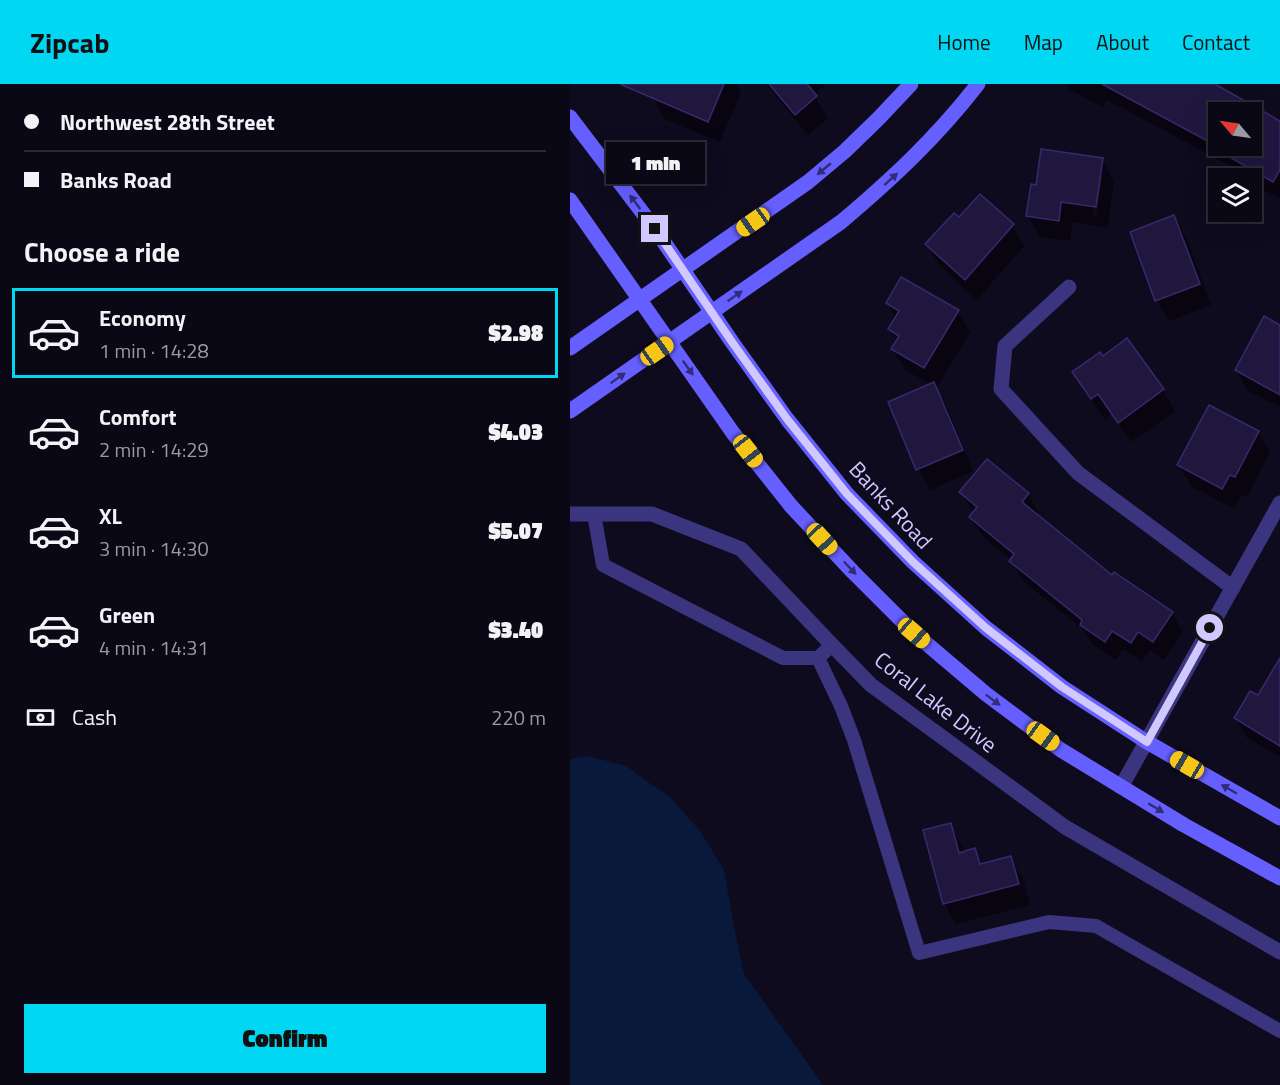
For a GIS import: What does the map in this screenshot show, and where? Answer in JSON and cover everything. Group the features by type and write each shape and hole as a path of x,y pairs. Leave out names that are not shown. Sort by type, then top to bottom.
{"street":[{"path":"570,348 808,182 862,135 911,84"},
{"path":"570,411 841,222 912,159 978,84"},
{"name":"Banks Road","path":"570,117 655,229 787,419 847,494 913,562 986,628 1062,687 1147,742 1280,818"},
{"path":"570,200 733,433 791,506 914,633 986,694 1062,750 1184,825 1280,878"},
{"path":"1069,287 1005,346 1001,388 1078,473 1233,588"},
{"path":"1121,787 1280,503"},
{"name":"Coral Lake Drive","path":"570,514 652,514 741,549 872,685 1065,827 1280,952"}],"lane":[{"path":"594,514 603,564 783,658 818,658 832,645"},
{"path":"818,658 854,740 919,953 1049,922 1096,926 1280,1031"}],"water":[{"path":"589,756 626,766 673,800 700,831 724,870 744,974 823,1085 570,1085 570,759"}],"building":[{"path":"620,84 724,84 708,122"},
{"path":"769,84 807,84 817,96 795,115"},
{"path":"1102,84 1215,84 1247,102 1208,102 1208,141"},
{"path":"1262,111 1280,121 1280,170 1273,182 1262,176 1262,168 1249,168 1228,156 1262,156"},
{"path":"1041,149 1103,158 1096,207 1061,202 1059,221 1026,216 1031,184 1036,185"},
{"path":"980,194 1014,224 965,280 925,244 954,213 959,217"},
{"path":"1174,215 1200,284 1155,301 1130,232"},
{"path":"901,277 959,310 924,368 891,349 899,336 888,329 899,311 886,303"},
{"path":"1264,316 1280,325 1280,395 1235,370"},
{"path":"1127,338 1164,389 1118,423 1098,394 1091,399 1072,372 1100,352 1103,356"},
{"path":"934,382 963,450 916,470 888,402"},
{"path":"1209,405 1259,431 1235,477 1230,475 1222,489 1177,465"},
{"path":"987,459 1029,493 1022,502 1112,575 1114,572 1173,612 1153,642 1138,632 1131,643 1112,631 1105,642 1080,625 1082,620 1009,561 1014,554 969,517 977,507 959,492"},
{"path":"1280,658 1280,746 1234,718 1250,691 1258,695"},
{"path":"951,823 959,853 975,848 980,864 1011,856 1019,884 943,904 923,830"}],"route":[{"path":"655,229 787,419 847,494 913,562 986,628 1062,687 1147,742 1210,628"}]}
